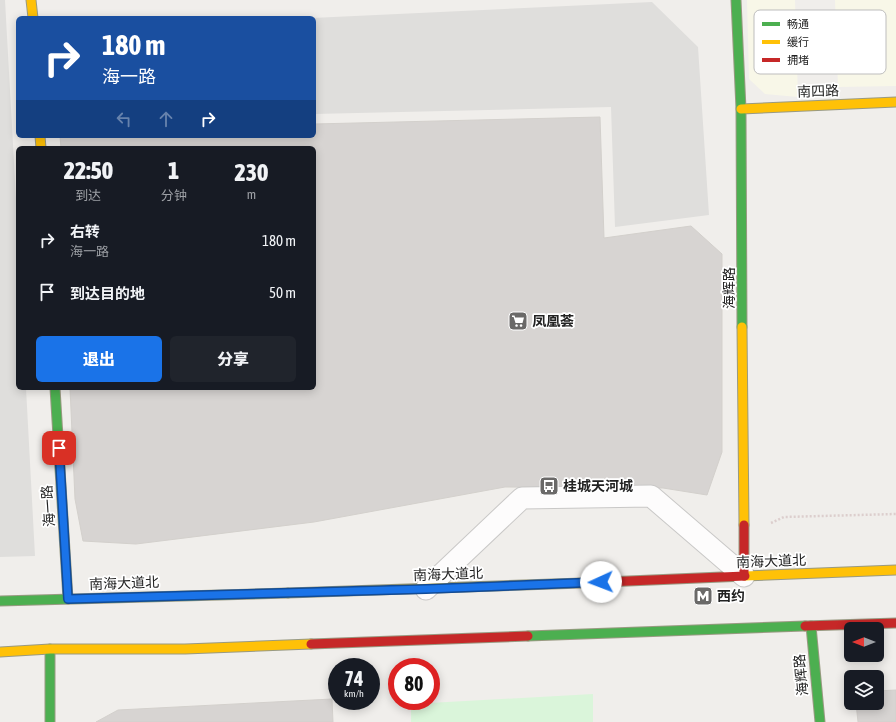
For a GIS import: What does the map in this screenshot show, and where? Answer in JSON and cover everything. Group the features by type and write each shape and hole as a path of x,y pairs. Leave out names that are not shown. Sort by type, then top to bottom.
{"main road":[{"path":"31,0 32,16"},
{"name":"海辉路","path":"736,0 742,109 744,576"},
{"name":"南四路","path":"742,109 896,102"},
{"name":"海一路","path":"55,390 68,599"},
{"name":"南海大道北","path":"0,601 426,589 896,570"},
{"path":"0,652 50,649 184,649 896,623"},
{"name":"海辉路","path":"811,626 820,722"},
{"path":"50,649 50,722"}],"street":[{"path":"426,589 522,498 651,496 744,576"}],"path":[{"path":"772,524 784,517 896,514"}],"shaded area":[{"path":"0,0 5,0 16,199 16,390 26,390 35,556 0,557"},
{"path":"747,0 795,0 795,10 754,10 754,74 797,74 798,97 765,94 749,79"},
{"path":"835,0 896,0 896,86 838,87 838,74 886,74 886,10 835,10"},
{"path":"652,2 698,47 709,215 615,227 611,107 316,114 316,18"}],"green space":[{"path":"593,694 593,722 411,722 411,710 440,710 440,702"}],"building":[{"name":"凤凰荟","path":"600,117 604,238 691,226 722,254 722,452 707,495 663,488 505,487 314,522 136,544 83,541 75,499 70,390 316,390 316,146 61,146 60,138 316,138 316,124"},
{"path":"896,690 896,722 858,722 857,710 884,710 884,691"},
{"path":"328,699 328,710 332,710 333,722 96,722 118,710"}],"traffic: fast":[{"path":"736,0 741,109 742,327"},
{"path":"55,390 68,599"},
{"path":"0,601 288,593"},
{"path":"528,636 805,626"},
{"path":"811,626 820,722"},
{"path":"50,649 50,722"}],"traffic: slow":[{"path":"31,0 33,16"},
{"path":"741,109 896,102"},
{"path":"40,138 41,146"},
{"path":"742,327 744,525"},
{"path":"745,576 896,570"},
{"path":"288,593 582,583"},
{"path":"0,652 50,649 185,649 311,644"}],"traffic: jam":[{"path":"744,525 744,576"},
{"path":"582,583 745,576"},
{"path":"805,626 896,623"},
{"path":"311,644 528,636"}],"place":[{"name":"凤凰荟","path":"518,321"},
{"name":"桂城天河城","path":"549,486"},
{"name":"西约","path":"703,596"}],"route":[{"path":"59,448 68,599 426,589 601,582"}]}
